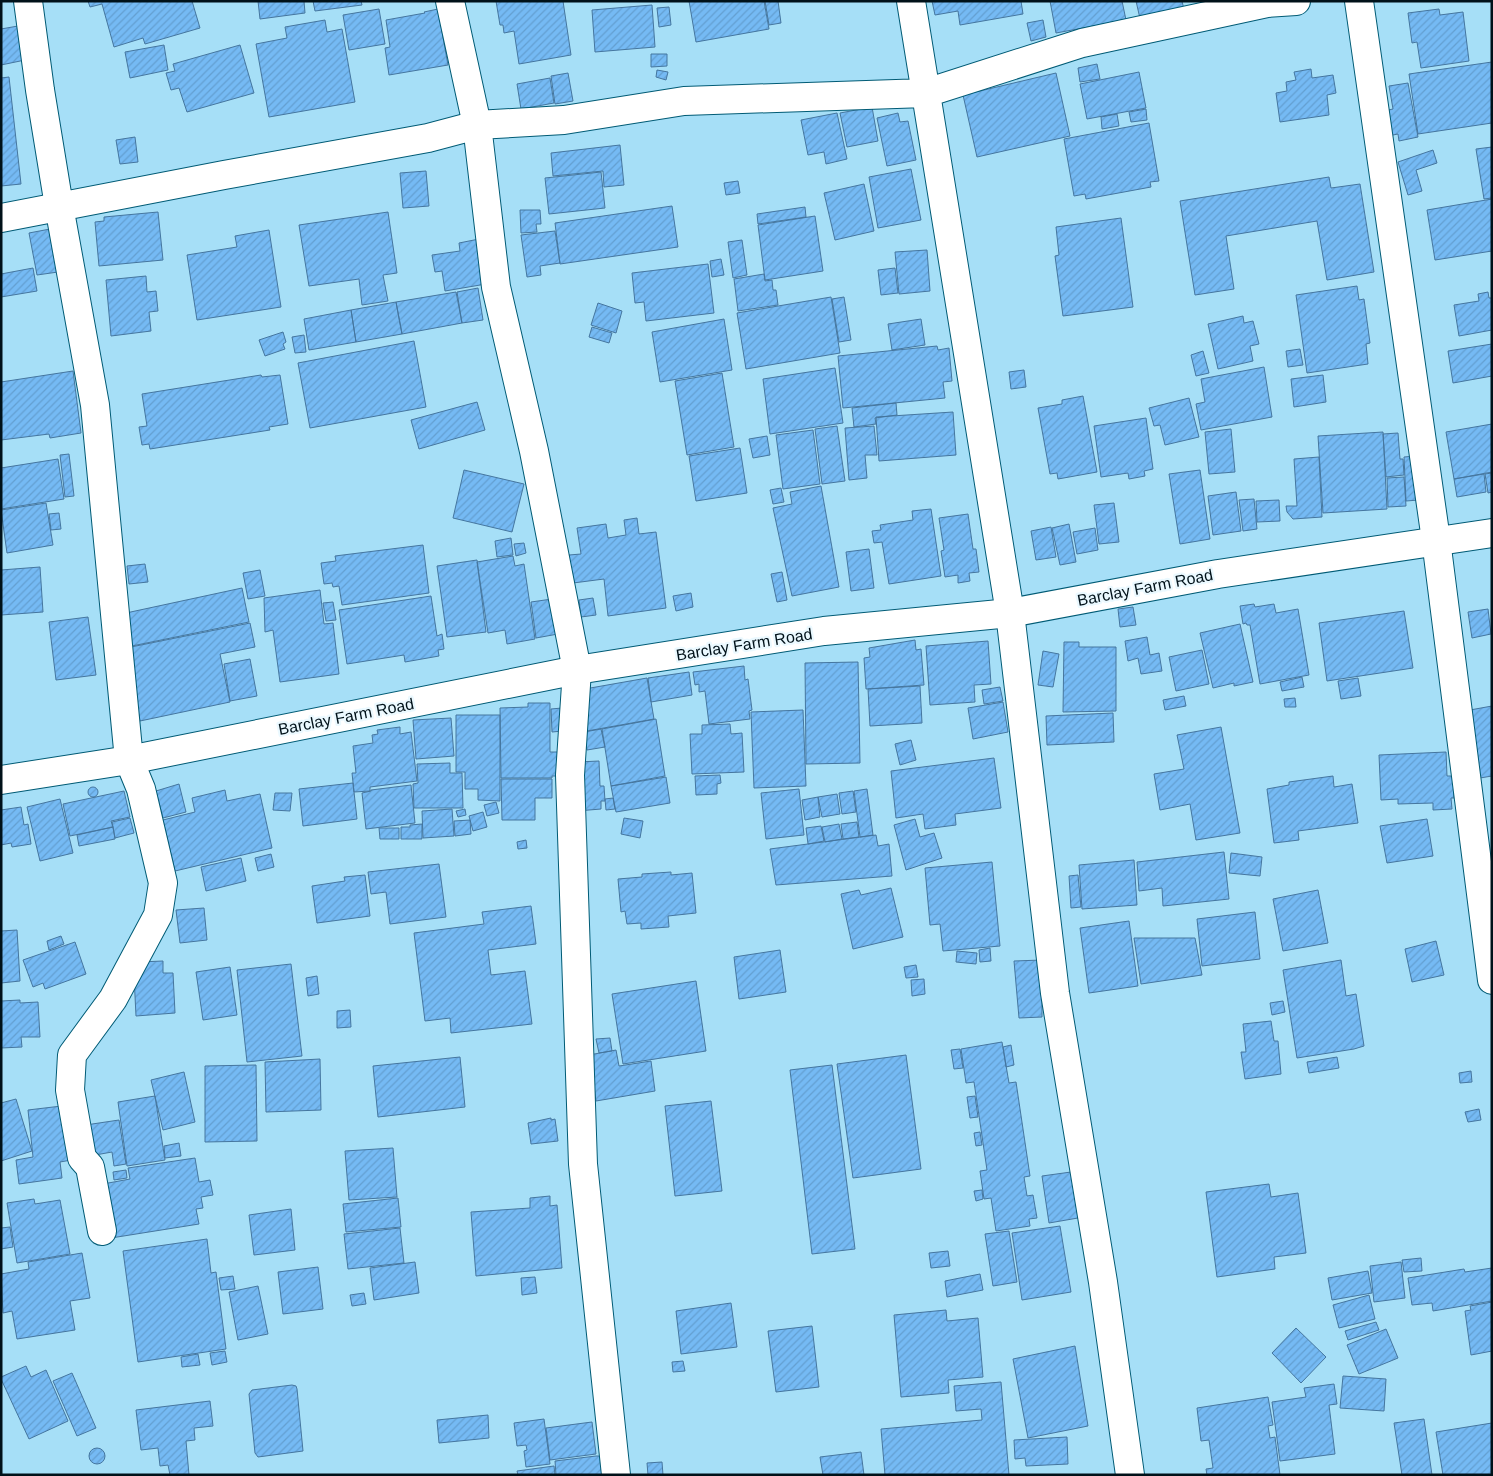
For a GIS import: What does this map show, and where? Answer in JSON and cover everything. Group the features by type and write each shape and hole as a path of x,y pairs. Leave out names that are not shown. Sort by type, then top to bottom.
{"street":[{"path":"28,1 59,206 95,404 129,760 141,789 163,883 158,915 113,999 72,1054 70,1090 77,1132 82,1158 90,1167 102,1231"},
{"path":"450,1 477,125 496,288 534,451 576,670 570,775 583,1164 616,1475"},
{"path":"910,1 1010,613 1055,993 1103,1282 1130,1475"},
{"path":"1,218 428,138 477,125 564,120 684,101 926,93 1082,43 1267,3 1296,1"},
{"path":"1359,1 1436,540 1492,980"},
{"name":"Barclay Farm Road","path":"1,780 129,760 576,670 824,631 1010,613 1218,574 1492,533"}],"building":[{"path":"88,1 192,1 200,28 145,44 143,38 114,47 102,4 90,7"},
{"path":"258,1 304,1 305,13 260,19"},
{"path":"313,1 361,1 362,5 315,11"},
{"path":"496,1 563,1 571,55 519,64 514,31 504,33 503,25 500,25"},
{"path":"689,1 764,1 769,29 696,42"},
{"path":"765,1 778,1 781,23 769,25"},
{"path":"932,1 1021,1 1023,14 960,25 958,11 935,15"},
{"path":"1050,1 1122,1 1126,20 1056,33"},
{"path":"1136,1 1182,1 1185,14 1141,23"},
{"path":"652,5 655,47 595,52 592,10"},
{"path":"669,7 671,25 659,27 657,8"},
{"path":"379,9 385,44 349,50 343,15"},
{"path":"438,9 448,65 389,75 385,48 390,47 386,20"},
{"path":"1439,9 1440,15 1463,12 1469,61 1421,68 1417,42 1412,43 1408,13"},
{"path":"325,20 327,32 342,29 355,102 269,117 256,44 287,38 285,27"},
{"path":"1043,20 1046,37 1031,41 1027,23"},
{"path":"18,26 25,60 1,65 1,29"},
{"path":"164,45 168,70 130,78 125,52"},
{"path":"240,45 254,93 187,112 179,88 171,90 166,73 175,71 173,64"},
{"path":"651,54 667,54 667,66 651,67"},
{"path":"1492,62 1492,123 1418,134 1409,74"},
{"path":"1097,64 1100,79 1080,82 1078,68"},
{"path":"1311,69 1312,78 1333,75 1336,93 1327,95 1329,115 1280,122 1276,93 1287,91 1286,82 1296,80 1294,72"},
{"path":"657,70 668,72 666,80 656,77"},
{"path":"1139,72 1146,108 1087,119 1080,84"},
{"path":"568,73 573,101 555,104 551,76"},
{"path":"1056,73 1070,136 977,157 963,95"},
{"path":"9,77 21,184 1,186 1,78"},
{"path":"550,78 554,103 521,109 517,84"},
{"path":"1408,83 1418,137 1399,141 1398,134 1388,136 1383,111 1393,109 1389,86"},
{"path":"872,107 878,141 847,147 840,113"},
{"path":"1146,109 1147,120 1131,122 1129,112"},
{"path":"837,113 847,159 826,164 824,152 808,155 801,120"},
{"path":"898,113 900,122 908,121 916,160 887,166 877,118"},
{"path":"1117,114 1119,126 1102,129 1101,117"},
{"path":"1149,123 1159,181 1150,182 1151,187 1086,199 1085,194 1074,196 1064,139"},
{"path":"135,137 138,162 120,164 116,140"},
{"path":"620,145 624,185 604,187 603,171 553,176 551,153"},
{"path":"1492,147 1492,198 1484,199 1476,149"},
{"path":"1433,150 1437,163 1416,170 1422,191 1408,195 1398,162"},
{"path":"911,169 921,220 878,228 869,177"},
{"path":"426,171 429,206 403,208 400,173"},
{"path":"601,172 605,208 549,214 545,178"},
{"path":"1329,177 1331,188 1360,184 1374,272 1327,280 1317,221 1226,236 1234,289 1195,295 1180,201"},
{"path":"738,181 740,193 726,195 724,183"},
{"path":"864,184 874,231 835,240 824,193"},
{"path":"1492,199 1492,251 1435,260 1427,210"},
{"path":"672,206 678,247 560,264 555,223"},
{"path":"805,207 806,217 758,224 757,214"},
{"path":"520,210 540,210 541,224 536,224 537,232 521,233"},
{"path":"158,212 163,260 99,266 95,222 104,221 104,217"},
{"path":"388,212 397,273 383,275 388,301 362,305 359,279 309,286 299,225"},
{"path":"815,216 823,271 765,280 758,225"},
{"path":"1121,218 1133,307 1063,316 1055,256 1059,255 1056,227"},
{"path":"50,229 58,272 37,275 29,233"},
{"path":"269,230 281,307 197,320 187,255 237,247 235,236"},
{"path":"555,231 560,263 540,266 541,275 527,277 521,235"},
{"path":"479,239 486,284 445,291 442,271 435,272 432,255 460,251 459,243"},
{"path":"742,240 747,275 733,278 728,242"},
{"path":"927,250 930,291 899,294 895,252"},
{"path":"721,259 724,275 712,277 710,261"},
{"path":"708,264 714,313 646,321 644,302 635,303 632,273"},
{"path":"33,268 37,291 1,297 1,274"},
{"path":"895,268 898,293 881,295 878,270"},
{"path":"764,274 765,281 772,280 773,290 776,290 778,305 738,311 734,279"},
{"path":"146,276 147,292 156,291 158,311 149,312 151,331 111,336 106,280"},
{"path":"1357,286 1359,300 1364,299 1370,343 1366,344 1368,364 1307,373 1296,295"},
{"path":"478,288 483,320 462,323 457,292"},
{"path":"456,292 462,323 402,334 396,302"},
{"path":"1488,292 1489,298 1492,298 1492,330 1459,336 1454,305 1479,301 1478,294"},
{"path":"831,297 840,353 746,369 737,313"},
{"path":"844,297 851,340 839,342 832,299"},
{"path":"396,302 402,334 356,342 351,310"},
{"path":"598,303 622,311 616,333 591,325"},
{"path":"351,310 356,342 309,350 304,319"},
{"path":"1243,316 1244,323 1253,321 1259,344 1250,346 1253,361 1218,369 1208,324"},
{"path":"724,319 732,370 660,382 652,332"},
{"path":"921,319 925,345 892,350 888,324"},
{"path":"592,327 612,333 609,343 589,337"},
{"path":"283,332 286,342 283,344 285,349 265,356 259,340"},
{"path":"304,335 306,352 295,353 292,337"},
{"path":"414,341 426,407 310,428 298,363"},
{"path":"1492,344 1492,376 1453,383 1448,351"},
{"path":"937,346 938,350 949,348 952,381 943,382 945,398 843,408 838,356"},
{"path":"1300,349 1303,365 1288,367 1286,351"},
{"path":"1203,351 1209,373 1196,376 1191,355"},
{"path":"1264,367 1272,417 1201,430 1196,404 1205,402 1201,379"},
{"path":"835,368 843,423 770,434 763,379"},
{"path":"1024,370 1026,387 1011,389 1009,372"},
{"path":"73,371 81,433 50,438 49,434 1,440 1,382"},
{"path":"722,373 734,447 687,455 675,381"},
{"path":"261,375 262,377 280,375 288,424 269,427 270,430 150,449 149,444 142,445 139,427 147,426 142,394"},
{"path":"1323,375 1326,402 1294,407 1291,379"},
{"path":"1083,396 1097,472 1058,479 1057,473 1050,474 1038,408 1062,404 1062,400"},
{"path":"1189,398 1199,437 1165,445 1160,425 1154,426 1149,408"},
{"path":"477,402 485,430 419,449 411,420"},
{"path":"896,403 897,415 875,418 876,424 854,427 852,408"},
{"path":"953,412 956,455 879,461 876,417"},
{"path":"1146,418 1153,469 1144,471 1145,476 1129,479 1128,473 1101,477 1094,426"},
{"path":"1492,424 1492,472 1454,479 1446,432"},
{"path":"837,426 845,481 822,484 815,429"},
{"path":"874,426 877,455 865,455 867,478 849,480 845,428"},
{"path":"1231,429 1235,472 1209,474 1205,432"},
{"path":"813,430 820,484 783,489 776,435"},
{"path":"1383,432 1387,509 1323,513 1318,436"},
{"path":"1398,433 1400,459 1403,459 1404,475 1386,477 1383,434"},
{"path":"767,436 770,455 753,458 749,439"},
{"path":"740,448 747,493 696,501 689,456"},
{"path":"69,454 74,496 65,497 60,455"},
{"path":"1416,456 1419,500 1406,501 1404,457"},
{"path":"1319,457 1322,517 1293,519 1287,512 1286,506 1297,506 1294,459"},
{"path":"58,459 64,499 1,509 1,468"},
{"path":"464,470 524,484 512,532 453,518"},
{"path":"1200,470 1210,539 1180,544 1169,474"},
{"path":"1492,473 1492,492 1488,493 1485,474"},
{"path":"1484,474 1486,492 1457,497 1454,479"},
{"path":"1404,477 1406,506 1388,507 1387,478"},
{"path":"821,486 839,587 792,596 773,508 792,504 790,492"},
{"path":"781,488 784,502 773,504 770,490"},
{"path":"1236,492 1241,531 1213,535 1208,496"},
{"path":"1254,499 1257,529 1243,531 1239,500"},
{"path":"1279,500 1280,521 1257,522 1256,501"},
{"path":"46,503 53,545 7,553 1,510"},
{"path":"1114,503 1119,542 1099,544 1094,505"},
{"path":"931,509 941,576 889,584 882,542 874,543 872,531 881,530 880,525 913,520 912,511"},
{"path":"59,513 61,529 51,530 49,514"},
{"path":"968,514 973,549 976,549 979,572 969,573 970,581 958,583 958,575 945,577 941,551 944,550 939,518"},
{"path":"637,518 639,534 656,532 666,608 608,616 604,579 573,583 569,555 581,554 577,528 606,524 608,538 626,535 624,520"},
{"path":"1069,524 1076,562 1060,565 1052,528"},
{"path":"1051,527 1056,557 1036,560 1031,531"},
{"path":"1095,528 1098,550 1077,554 1073,532"},
{"path":"511,538 513,555 497,557 495,541"},
{"path":"524,543 526,553 516,556 514,544"},
{"path":"423,545 429,593 342,605 339,586 333,587 332,583 324,584 321,563 336,561 335,556"},
{"path":"869,549 874,588 851,591 846,552"},
{"path":"513,556 515,566 524,564 535,639 507,644 505,630 488,633 477,562"},
{"path":"477,560 486,632 447,637 437,566"},
{"path":"145,564 148,582 129,584 127,566"},
{"path":"40,567 43,612 1,615 1,570"},
{"path":"260,570 265,596 248,599 243,573"},
{"path":"782,572 787,600 777,602 771,574"},
{"path":"242,588 249,622 127,647 126,613"},
{"path":"320,590 324,624 333,623 339,674 280,682 273,630 265,632 264,598"},
{"path":"691,593 693,607 676,611 673,596"},
{"path":"431,596 437,636 442,634 444,649 438,650 439,656 405,662 404,655 347,664 339,610"},
{"path":"593,598 596,615 581,617 579,600"},
{"path":"552,599 558,634 536,638 531,602"},
{"path":"333,602 336,620 326,621 323,603"},
{"path":"1254,604 1255,607 1274,604 1276,613 1298,609 1309,675 1260,684 1250,625 1243,624 1240,606"},
{"path":"1133,607 1136,625 1120,627 1118,609"},
{"path":"1488,609 1491,634 1472,638 1468,612"},
{"path":"1404,611 1413,668 1327,681 1319,623"},
{"path":"88,617 96,675 56,680 49,622"},
{"path":"250,623 255,647 220,654 230,702 140,721 126,648"},
{"path":"1240,624 1253,682 1234,686 1234,683 1213,688 1200,633"},
{"path":"1147,637 1150,655 1159,653 1162,671 1141,674 1138,658 1128,661 1125,641"},
{"path":"915,640 916,650 921,649 924,685 866,689 864,658 870,657 869,648"},
{"path":"988,641 991,684 974,685 975,702 930,705 926,646"},
{"path":"1064,642 1079,642 1079,647 1116,647 1116,711 1063,712"},
{"path":"1202,650 1209,684 1176,691 1169,657"},
{"path":"1043,651 1059,654 1053,687 1038,685"},
{"path":"250,659 257,696 230,701 224,664"},
{"path":"858,662 860,763 806,764 805,663"},
{"path":"744,666 745,680 748,679 752,710 749,711 750,719 709,724 705,691 699,692 699,684 695,685 693,672"},
{"path":"689,672 692,695 651,702 648,678"},
{"path":"1302,677 1304,687 1282,691 1280,682"},
{"path":"647,678 654,719 587,731 579,690"},
{"path":"1358,678 1361,696 1341,699 1338,681"},
{"path":"920,686 922,723 870,726 868,689"},
{"path":"1000,687 1003,701 984,704 982,690"},
{"path":"1184,696 1186,706 1165,710 1163,700"},
{"path":"1295,698 1296,707 1285,707 1284,699"},
{"path":"1003,702 1008,732 973,739 968,708"},
{"path":"528,703 550,703 550,752 558,752 558,776 552,776 552,778 501,778 500,708 528,707"},
{"path":"1492,706 1492,776 1480,778 1470,710"},
{"path":"562,708 563,731 552,732 551,709"},
{"path":"803,710 806,786 754,788 751,712"},
{"path":"1113,713 1114,742 1047,745 1046,716"},
{"path":"456,715 500,715 500,801 478,800 478,789 465,789 465,772 456,772"},
{"path":"451,718 454,756 416,759 413,720"},
{"path":"656,719 665,776 611,786 602,729"},
{"path":"730,724 731,734 742,733 744,772 692,774 690,734 702,734 702,725"},
{"path":"400,727 400,734 411,732 417,781 370,787 370,791 354,792 352,773 356,773 353,746 373,743 372,735 378,734 377,730"},
{"path":"1221,727 1240,833 1196,840 1190,804 1160,810 1154,774 1184,769 1177,735"},
{"path":"601,729 605,747 587,750 584,732"},
{"path":"911,740 916,760 900,765 895,744"},
{"path":"1446,752 1447,776 1453,776 1454,798 1451,798 1452,809 1433,810 1433,803 1398,804 1398,799 1381,800 1379,755"},
{"path":"994,758 1001,808 955,814 956,825 925,829 923,814 896,818 891,771"},
{"path":"599,761 600,786 604,786 605,801 601,801 601,809 577,811 578,762"},
{"path":"450,763 450,773 462,773 463,808 414,808 413,784 418,783 417,764"},
{"path":"720,775 721,783 717,784 717,794 696,795 695,776"},
{"path":"1333,776 1334,787 1352,784 1358,823 1298,831 1299,840 1274,843 1267,789 1289,785 1289,782"},
{"path":"666,777 670,803 616,812 611,786"},
{"path":"501,779 552,779 552,798 535,798 535,820 502,820"},
{"path":"353,783 357,819 303,826 299,789"},
{"path":"179,784 186,812 163,818 156,791"},
{"path":"411,785 415,823 366,829 362,793 371,790"},
{"path":"93,787 98,792 93,797 88,792"},
{"path":"799,789 804,835 766,839 761,793"},
{"path":"867,789 873,835 860,837 854,791"},
{"path":"225,790 227,801 260,794 272,848 175,871 163,820 195,812 192,798"},
{"path":"124,791 130,817 111,821 113,827 70,836 63,804"},
{"path":"853,791 856,812 842,814 839,793"},
{"path":"275,793 292,793 290,811 273,810"},
{"path":"837,794 840,814 822,817 818,797"},
{"path":"818,797 820,817 805,820 802,800"},
{"path":"613,798 615,809 606,810 605,799"},
{"path":"60,799 73,853 40,861 27,807"},
{"path":"496,802 499,813 487,816 484,805"},
{"path":"21,807 24,825 28,824 31,844 12,847 11,843 1,845 1,810"},
{"path":"452,809 454,836 423,838 422,811"},
{"path":"465,809 466,815 458,817 456,811"},
{"path":"483,812 487,827 473,831 469,816"},
{"path":"130,818 134,833 115,838 112,822"},
{"path":"624,818 643,821 640,838 621,834"},
{"path":"915,819 920,837 934,833 942,858 906,870 894,825"},
{"path":"1427,819 1433,856 1387,863 1380,826"},
{"path":"470,820 471,834 455,836 454,821"},
{"path":"857,822 859,837 843,839 841,824"},
{"path":"422,824 422,839 401,839 401,827"},
{"path":"839,824 842,839 825,842 822,827"},
{"path":"821,826 824,841 808,844 806,828"},
{"path":"113,827 115,839 79,846 77,835"},
{"path":"379,828 399,828 399,839 380,839"},
{"path":"876,835 878,846 889,844 892,876 776,885 770,849"},
{"path":"526,840 527,848 518,849 517,842"},
{"path":"1224,852 1229,899 1163,906 1162,888 1139,891 1137,862"},
{"path":"1231,853 1262,857 1260,876 1229,873"},
{"path":"271,854 274,867 258,871 255,858"},
{"path":"241,858 246,881 206,891 201,867"},
{"path":"1134,860 1137,905 1082,909 1079,865"},
{"path":"992,862 1000,946 943,951 940,924 930,925 925,868"},
{"path":"439,864 446,917 390,924 386,892 371,894 368,872"},
{"path":"671,872 671,875 692,873 696,913 668,916 669,927 641,929 641,923 627,924 625,911 621,912 618,879 642,877 642,874"},
{"path":"365,875 370,916 317,923 312,886 345,881 344,877"},
{"path":"1078,875 1081,907 1071,908 1069,876"},
{"path":"891,888 903,937 853,949 841,894 859,890 861,895"},
{"path":"1318,890 1328,943 1283,951 1273,899"},
{"path":"531,906 536,944 488,950 491,975 525,971 532,1024 451,1033 450,1018 425,1021 414,933 484,924 482,912"},
{"path":"204,908 207,940 180,943 176,910"},
{"path":"1255,912 1260,959 1202,966 1197,919"},
{"path":"1129,921 1138,986 1089,993 1080,928"},
{"path":"17,930 20,981 1,983 1,931"},
{"path":"61,936 64,944 49,950 47,941"},
{"path":"1134,938 1195,938 1202,975 1141,984"},
{"path":"1436,941 1444,975 1412,982 1405,949"},
{"path":"75,942 86,974 45,989 43,983 33,987 23,960"},
{"path":"990,948 991,961 980,962 979,950"},
{"path":"780,950 786,992 739,999 734,957"},
{"path":"957,951 977,953 976,964 956,962"},
{"path":"1042,960 1042,1017 1019,1018 1014,961"},
{"path":"1341,960 1346,996 1356,994 1364,1046 1297,1058 1283,970"},
{"path":"163,961 163,973 173,973 175,1013 136,1016 134,976 140,962"},
{"path":"291,964 302,1056 247,1062 237,970"},
{"path":"916,965 918,977 906,978 904,967"},
{"path":"230,967 237,1015 203,1020 196,972"},
{"path":"317,976 319,994 308,996 306,978"},
{"path":"924,979 925,994 912,996 911,980"},
{"path":"696,981 706,1051 623,1064 612,994"},
{"path":"20,1000 20,1003 38,1002 40,1037 21,1037 22,1047 1,1048 1,1001"},
{"path":"1283,1001 1285,1012 1272,1015 1270,1003"},
{"path":"350,1010 351,1027 337,1028 337,1011"},
{"path":"1271,1021 1274,1041 1278,1041 1281,1074 1245,1079 1241,1052 1246,1052 1243,1024"},
{"path":"610,1038 612,1051 599,1053 596,1039"},
{"path":"1002,1042 1009,1083 1016,1082 1030,1176 1024,1177 1027,1196 1033,1195 1037,1218 1029,1219 1030,1226 996,1231 991,1198 984,1199 980,1171 987,1170 974,1082 966,1083 961,1049"},
{"path":"1011,1045 1014,1065 1006,1067 1003,1047"},
{"path":"960,1049 963,1068 954,1069 951,1050"},
{"path":"616,1050 619,1066 651,1061 655,1091 596,1101 589,1055"},
{"path":"906,1055 921,1169 853,1178 837,1064"},
{"path":"460,1057 465,1107 378,1117 373,1066"},
{"path":"1337,1057 1339,1068 1309,1073 1307,1062"},
{"path":"320,1059 321,1110 266,1112 265,1062"},
{"path":"256,1065 257,1141 205,1142 205,1066"},
{"path":"832,1065 855,1249 812,1254 790,1070"},
{"path":"1471,1071 1472,1082 1460,1083 1459,1073"},
{"path":"184,1072 195,1122 163,1130 151,1080"},
{"path":"155,1096 165,1160 127,1166 118,1102"},
{"path":"975,1096 978,1117 970,1118 967,1097"},
{"path":"16,1099 32,1151 1,1161 1,1103"},
{"path":"711,1101 722,1191 675,1196 665,1106"},
{"path":"70,1105 77,1159 60,1162 62,1178 19,1184 16,1160 33,1157 28,1110"},
{"path":"1479,1109 1481,1120 1468,1122 1465,1112"},
{"path":"551,1118 551,1120 555,1119 558,1141 531,1144 528,1123"},
{"path":"119,1120 126,1164 114,1166 112,1152 84,1157 79,1126"},
{"path":"980,1132 982,1145 976,1146 974,1133"},
{"path":"179,1143 181,1156 165,1158 164,1146"},
{"path":"393,1148 397,1197 349,1200 345,1151"},
{"path":"195,1158 199,1182 210,1180 213,1195 201,1197 203,1208 196,1209 199,1224 111,1238 103,1184 130,1179 128,1168"},
{"path":"126,1170 127,1178 114,1180 113,1172"},
{"path":"1071,1172 1078,1218 1049,1223 1042,1176"},
{"path":"1269,1184 1271,1197 1298,1193 1306,1253 1274,1257 1275,1269 1217,1277 1206,1192"},
{"path":"982,1190 983,1199 976,1201 974,1191"},
{"path":"550,1196 550,1206 557,1205 562,1268 476,1276 471,1212 530,1208 530,1198"},
{"path":"398,1198 401,1227 346,1232 343,1204"},
{"path":"34,1199 35,1204 60,1200 70,1254 17,1263 7,1203"},
{"path":"291,1209 295,1250 254,1255 249,1215"},
{"path":"1060,1226 1071,1292 1022,1300 1012,1233"},
{"path":"10,1227 13,1247 1,1249 1,1228"},
{"path":"400,1228 404,1263 348,1269 344,1234"},
{"path":"1009,1231 1017,1282 993,1286 985,1234"},
{"path":"207,1239 211,1273 216,1272 226,1349 138,1362 123,1251"},
{"path":"948,1251 950,1266 931,1268 929,1253"},
{"path":"82,1253 90,1298 70,1301 75,1330 17,1339 12,1311 3,1313 1,1274 29,1269 28,1262"},
{"path":"1421,1258 1422,1271 1404,1272 1402,1260"},
{"path":"415,1262 419,1293 374,1300 370,1268"},
{"path":"1401,1262 1405,1298 1374,1302 1370,1266"},
{"path":"318,1267 323,1309 283,1314 278,1272"},
{"path":"1492,1268 1492,1301 1433,1311 1432,1303 1412,1305 1408,1278 1464,1269 1465,1272"},
{"path":"1368,1271 1372,1293 1332,1300 1328,1278"},
{"path":"980,1274 983,1290 947,1297 945,1281"},
{"path":"233,1276 235,1289 221,1290 219,1278"},
{"path":"535,1277 537,1293 522,1295 521,1278"},
{"path":"258,1286 268,1334 238,1340 229,1292"},
{"path":"364,1293 366,1304 352,1306 350,1295"},
{"path":"1369,1295 1375,1319 1339,1328 1333,1305"},
{"path":"1492,1302 1492,1351 1471,1355 1465,1311 1471,1310 1470,1306"},
{"path":"731,1303 737,1347 681,1354 676,1311"},
{"path":"946,1310 947,1321 978,1318 983,1377 948,1380 949,1393 901,1397 894,1315"},
{"path":"1376,1322 1379,1330 1348,1340 1345,1331"},
{"path":"812,1326 819,1387 776,1392 768,1331"},
{"path":"1296,1328 1326,1357 1301,1383 1272,1353"},
{"path":"1386,1329 1398,1358 1359,1374 1347,1345"},
{"path":"1075,1346 1088,1426 1028,1438 1013,1359"},
{"path":"225,1351 227,1362 212,1365 210,1353"},
{"path":"198,1354 200,1365 182,1367 181,1357"},
{"path":"683,1361 685,1371 673,1372 672,1362"},
{"path":"26,1366 31,1377 46,1370 68,1421 29,1439 1,1379 1,1377"},
{"path":"72,1373 96,1428 77,1436 53,1381"},
{"path":"1343,1376 1386,1379 1384,1411 1340,1408"},
{"path":"1001,1382 1009,1475 885,1475 881,1429 982,1420 981,1409 956,1411 954,1386"},
{"path":"1334,1384 1337,1404 1329,1405 1335,1454 1280,1461 1272,1402 1306,1397 1304,1388"},
{"path":"296,1386 297,1389 303,1451 258,1457 255,1453 249,1394 252,1390"},
{"path":"1268,1397 1273,1425 1268,1426 1270,1438 1275,1437 1280,1475 1207,1475 1206,1469 1213,1468 1209,1440 1201,1441 1197,1408"},
{"path":"210,1401 213,1426 194,1428 195,1440 186,1441 189,1475 170,1475 168,1465 160,1466 158,1448 141,1450 136,1410"},
{"path":"488,1415 489,1438 439,1443 437,1420"},
{"path":"544,1419 550,1464 526,1467 524,1451 527,1450 526,1445 517,1446 514,1423"},
{"path":"1424,1419 1432,1475 1402,1475 1394,1423"},
{"path":"592,1422 596,1454 550,1460 546,1428"},
{"path":"1492,1423 1492,1475 1443,1475 1436,1432"},
{"path":"1067,1437 1068,1464 1026,1466 1025,1458 1015,1459 1014,1440"},
{"path":"97,1448 105,1456 97,1464 89,1456"},
{"path":"861,1452 864,1475 823,1475 820,1457"},
{"path":"603,1456 606,1475 556,1475 555,1461"},
{"path":"662,1462 663,1475 648,1475 647,1463"},
{"path":"554,1466 555,1475 518,1475 517,1471"}]}
